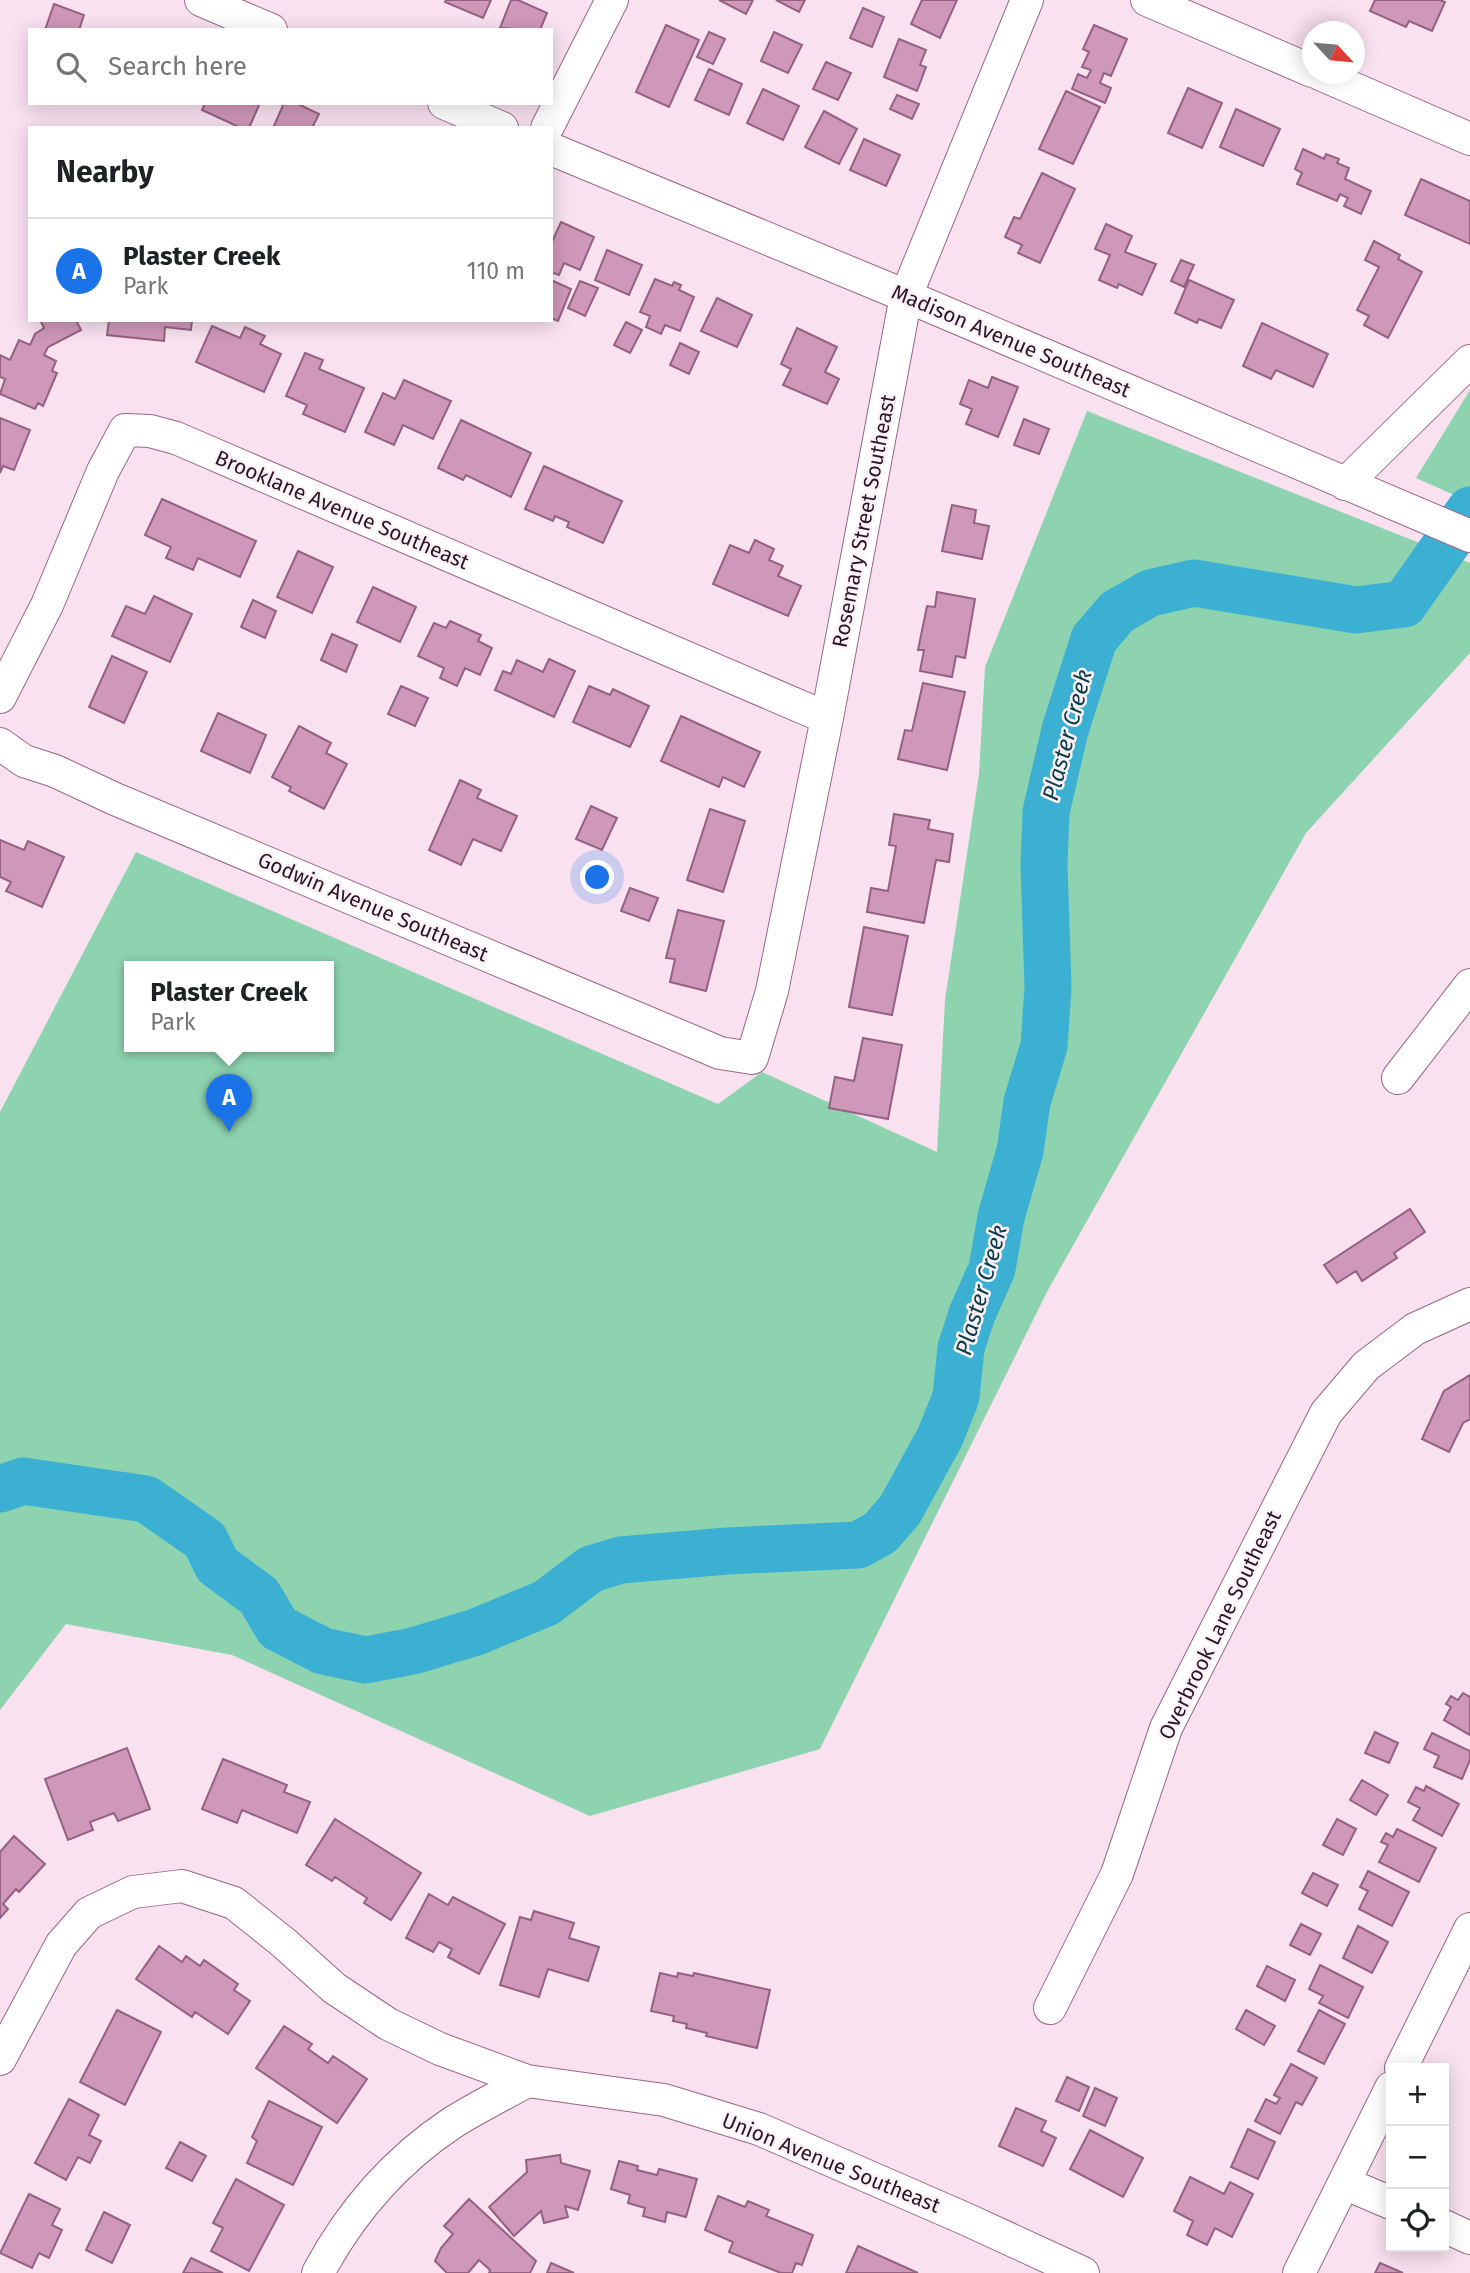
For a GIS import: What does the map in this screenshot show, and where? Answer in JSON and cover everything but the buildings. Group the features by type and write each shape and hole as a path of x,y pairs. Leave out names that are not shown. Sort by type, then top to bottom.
{"street":[{"path":"201,0 266,28"},
{"path":"548,126 612,0"},
{"name":"Rosemary Street Southeast","path":"752,1058 772,991 827,718 906,296 1027,0"},
{"path":"1147,0 1302,67"},
{"path":"1343,84 1470,139"},
{"path":"449,105 497,126"},
{"name":"Madison Avenue Southeast","path":"553,150 906,296 1470,536"},
{"path":"1345,484 1470,361"},
{"name":"Brooklane Avenue Southeast","path":"0,697 47,605 103,471 125,430 150,431 176,438 827,718"},
{"name":"Godwin Avenue Southeast","path":"0,744 24,761 55,771 115,799 720,1053 752,1058"},
{"path":"1398,1078 1470,985"},
{"name":"Overbrook Lane Southeast","path":"1050,2008 1117,1874 1166,1728 1326,1413 1366,1366 1415,1329 1470,1304"},
{"name":"Union Avenue Southeast","path":"0,2059 61,1945 89,1913 133,1892 182,1886 234,1903 334,1988 388,2024 440,2049 527,2081 664,2100 759,2129 1083,2273"},
{"path":"1403,2063 1470,1928"},
{"path":"320,2272 338,2237 367,2198 401,2164 452,2123 527,2081"},
{"path":"1298,2273 1386,2098"},
{"path":"1344,2183 1386,2201"},
{"path":"1449,2228 1470,2238"}],"green space":[{"path":"1470,390 1470,502 1416,478"},
{"name":"Plaster Creek","path":"1087,411 1470,563 1470,653 1306,833 1048,1290 820,1749 590,1816 232,1655 66,1624 0,1710 0,1112 136,852 718,1104 762,1072 937,1152 945,1000 979,774 985,667"}],"waterway":[{"name":"Plaster Creek","path":"0,1489 23,1481 146,1499 205,1540 217,1565 259,1596 278,1628 323,1651 366,1660 413,1651 476,1632 546,1603 591,1569 621,1560 727,1551 858,1545 880,1533 900,1510 940,1437 956,1397 961,1348 972,1314 992,1269 1001,1217 1020,1151 1027,1102 1044,1046 1048,988 1044,865 1046,812 1065,730 1094,639 1117,612 1150,593 1194,583 1356,610 1404,604 1470,510"}],"place":[{"name":"Plaster Creek","path":"229,1132"}]}
